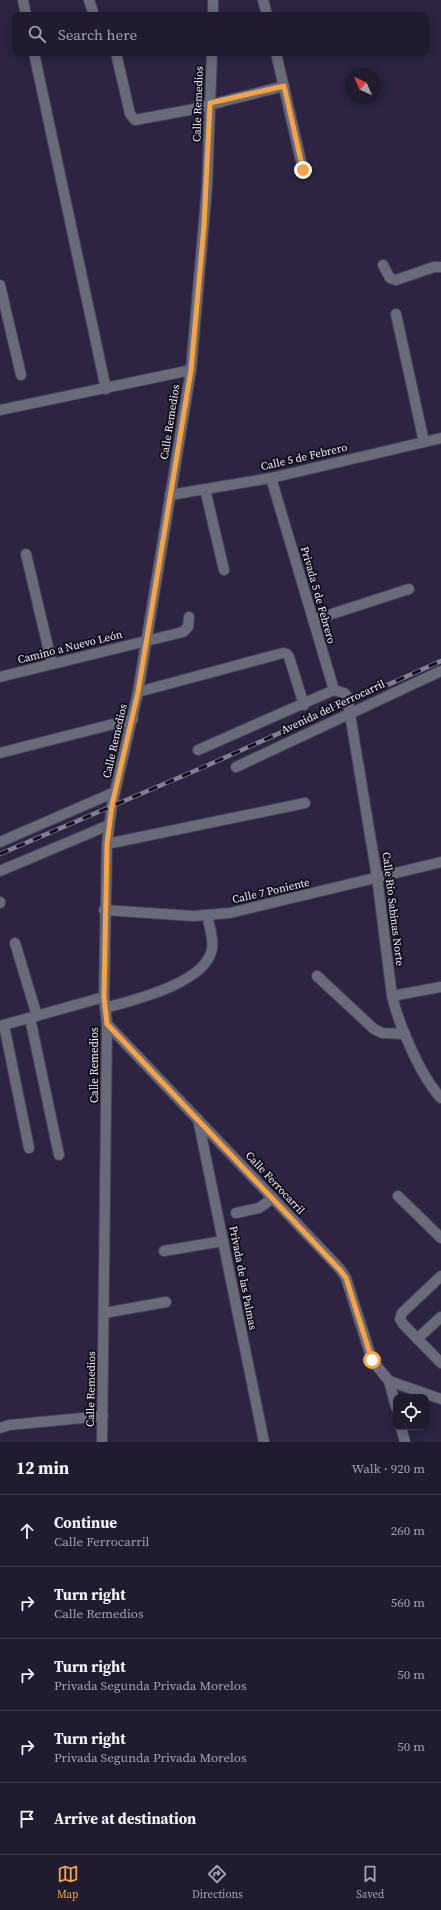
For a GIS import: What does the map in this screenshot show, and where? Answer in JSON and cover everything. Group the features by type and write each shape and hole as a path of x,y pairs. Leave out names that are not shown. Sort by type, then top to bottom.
{"street":[{"path":"23,0 25,12"},
{"path":"89,0 93,12"},
{"path":"212,12 213,0"},
{"path":"263,0 266,12"},
{"path":"35,56 106,389"},
{"path":"117,56 130,114 135,120 189,110 210,103 284,86"},
{"name":"Calle Remedios","path":"102,1442 107,1024 104,1002 104,910 107,844 115,792 133,720 138,692 191,370 205,219 212,56"},
{"path":"277,56 303,170"},
{"path":"383,265 390,278 396,280 440,267"},
{"path":"0,284 21,375"},
{"path":"396,314 424,442"},
{"name":"Calle Remedios","path":"0,410 191,370"},
{"name":"Calle 5 de Febrero","path":"170,495 271,478 441,438"},
{"name":"Privada 5 de Febrero","path":"271,478 334,690"},
{"path":"205,489 224,570"},
{"path":"26,554 52,664"},
{"path":"313,620 409,589"},
{"name":"Camino a Nuevo León","path":"0,677 183,632 188,627 189,617"},
{"name":"Calle Remedios","path":"138,692 283,653 290,657 304,705"},
{"name":"Avenida del Ferrocarril","path":"236,767 350,712 441,671"},
{"path":"198,750 304,705 334,690 341,691 347,696 350,712"},
{"name":"Calle Río Sabinas Norte","path":"350,712 377,878 392,996 396,1013 428,1081 441,1098"},
{"path":"0,753 133,720"},
{"path":"0,842 115,792"},
{"path":"107,844 305,803"},
{"path":"0,871 109,825"},
{"name":"Calle 7 Poniente","path":"104,910 207,915 230,913 441,862"},
{"path":"29,1148 2,1025 175,985 194,974 208,960 212,950 212,943 207,915"},
{"path":"15,944 34,1017 59,1155"},
{"path":"317,976 374,1029 382,1033 405,1034"},
{"path":"392,996 441,988"},
{"name":"Calle Ferrocarril","path":"107,1024 273,1198 346,1278 372,1360 389,1381"},
{"name":"Privada de las Palmas","path":"198,1119 264,1442"},
{"path":"398,1196 441,1238"},
{"path":"236,1213 259,1208 273,1198"},
{"path":"164,1250 223,1241"},
{"path":"441,1276 402,1313 400,1319 403,1324 441,1363"},
{"path":"104,1313 166,1302"},
{"path":"418,1340 441,1316"},
{"path":"389,1381 441,1399"},
{"path":"389,1381 393,1396"},
{"path":"0,1428 9,1425 102,1416"},
{"path":"402,1430 405,1442"}],"railway":[{"path":"0,854 206,766 441,661"}],"route":[{"path":"303,170 284,86 210,103 207,187 191,370 138,692 109,825 105,865 104,997 107,1024 346,1278 372,1360"}]}
